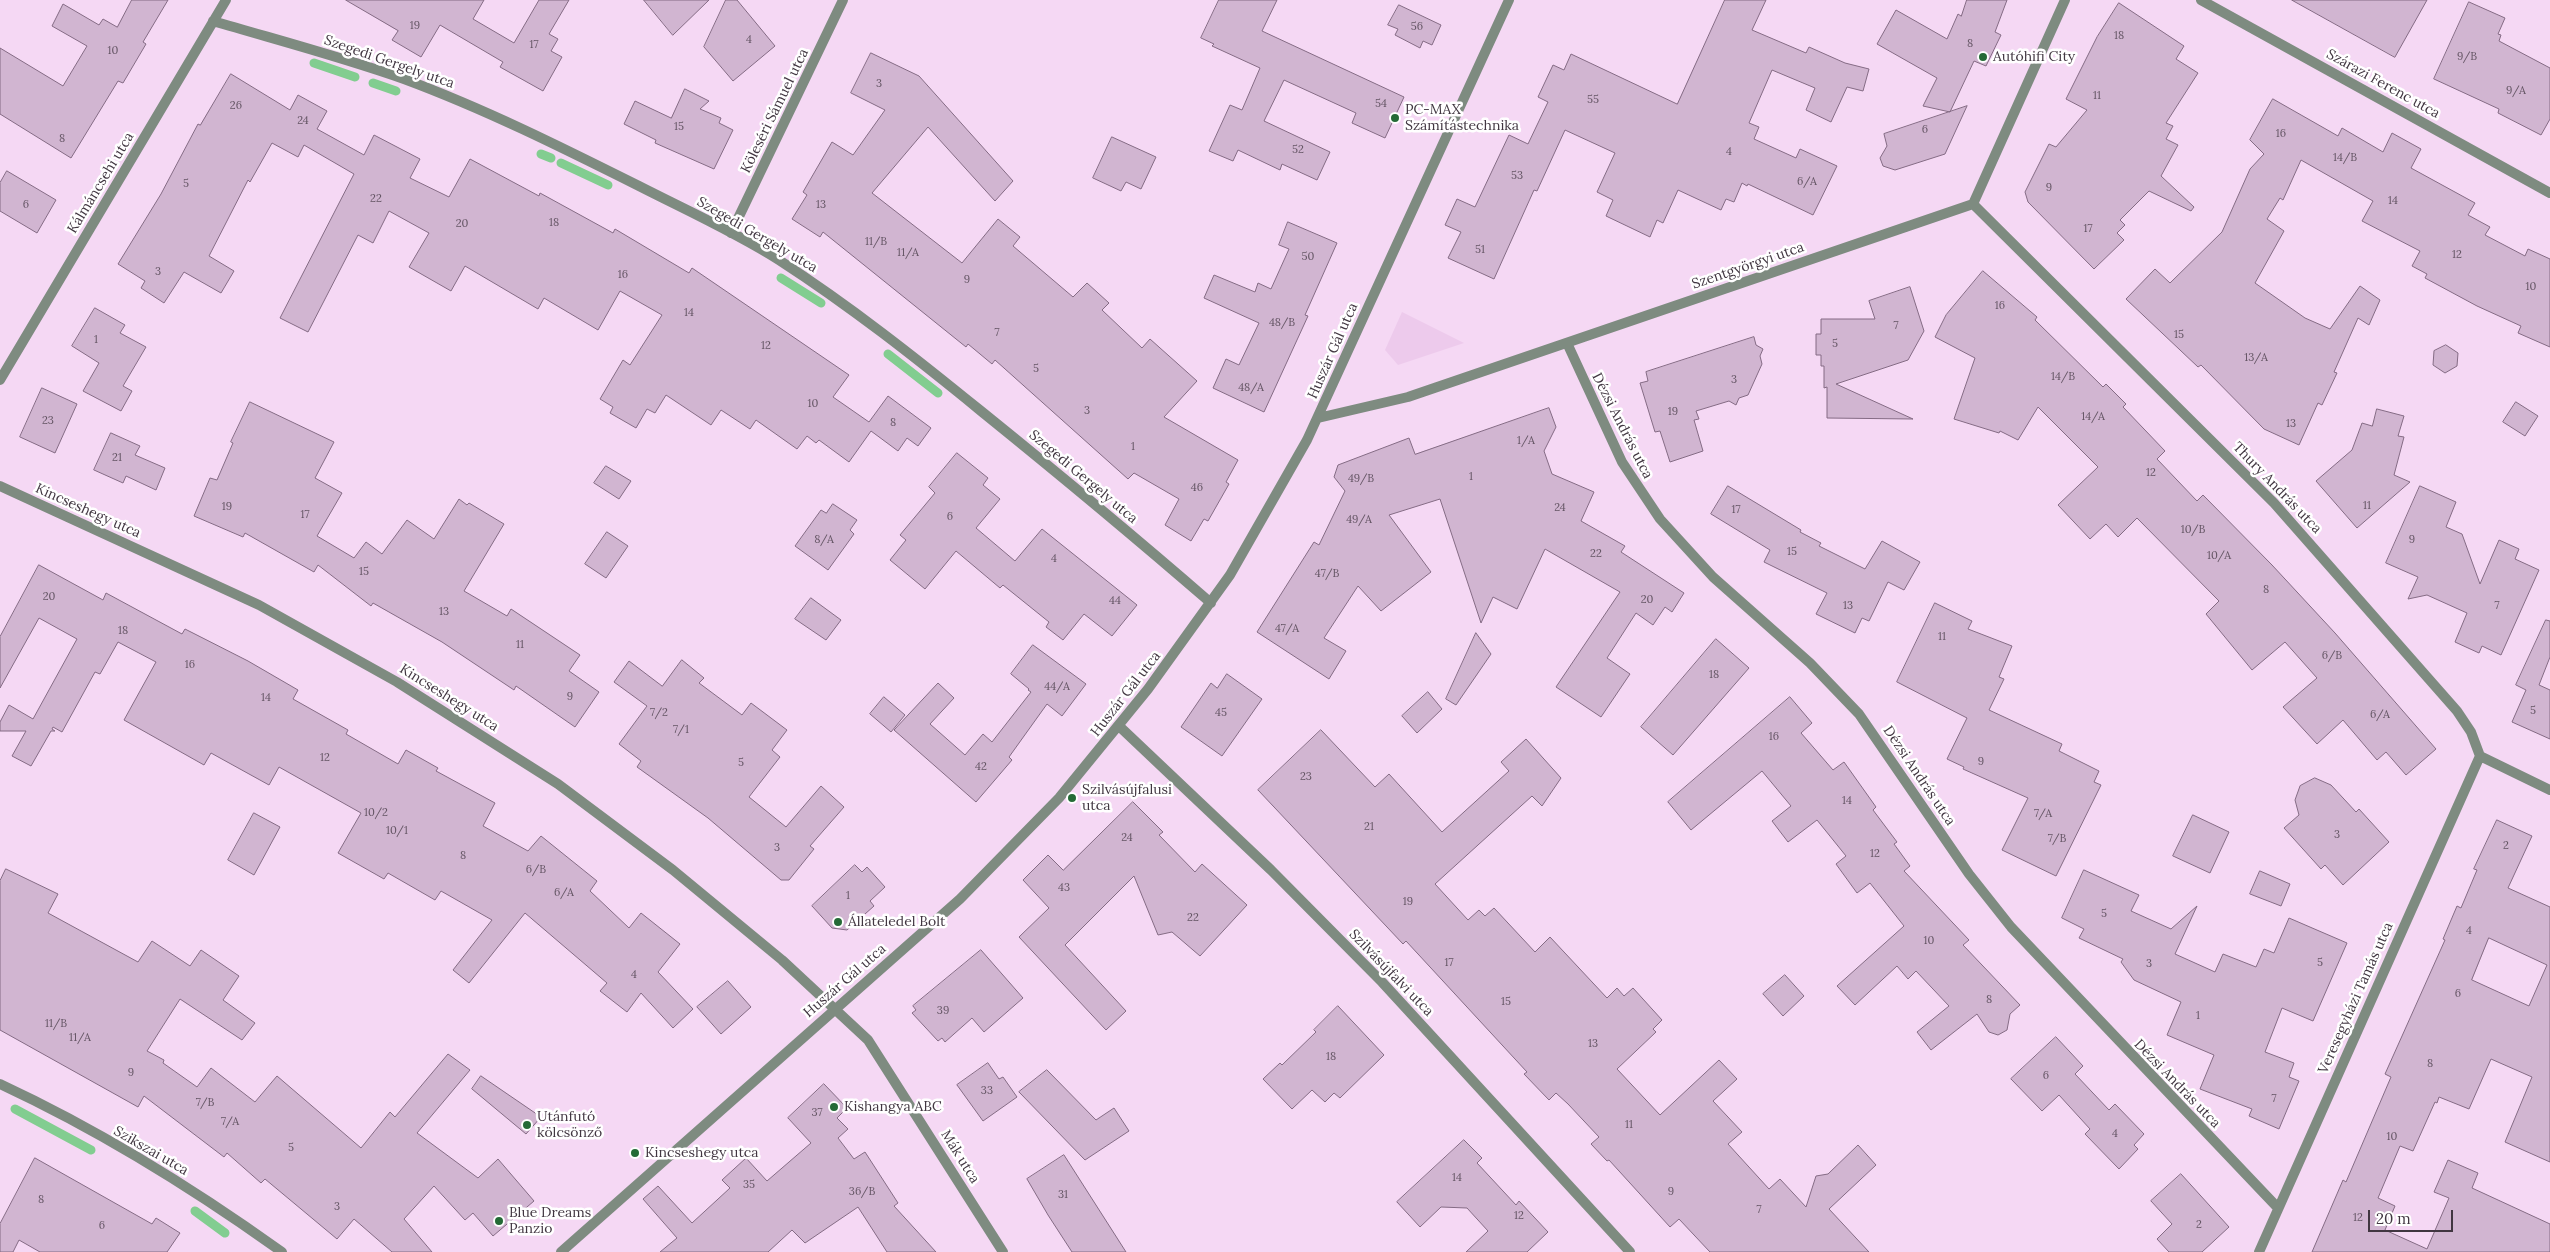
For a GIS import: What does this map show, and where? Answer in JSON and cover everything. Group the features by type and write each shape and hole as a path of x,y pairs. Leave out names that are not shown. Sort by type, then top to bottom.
{"street":[{"name":"Kálmáncsehi utca","path":"0,380 226,0"},
{"name":"Köleséri Sámuel utca","path":"731,233 843,0"},
{"name":"Huszár Gál utca","path":"561,1252 960,899 1059,798 1119,726 1211,603 1255,534 1318,418 1509,0"},
{"path":"1973,204 2065,0"},
{"name":"Szárazi Ferenc utca","path":"2201,0 2550,193"},
{"name":"Szegedi Gergely utca","path":"213,21 301,46 404,79 458,101 568,151 731,233 777,259 871,324 1110,516 1211,603"},
{"name":"Szentgyörgyi utca","path":"1318,418 1408,397 1973,204"},
{"name":"Thury András utca","path":"1973,204 2299,530 2457,711 2471,732 2480,756"},
{"name":"Dézsi András utca","path":"1567,343 1622,462 1660,519 1713,577 1810,664 1859,714 1969,874 2011,927 2278,1208"},
{"name":"Kincseshegy utca","path":"0,486 259,605 442,708 558,784 673,870 782,960 835,1008"},
{"name":"Szilvásújfalvi utca","path":"1119,726 1271,870 1382,982 1630,1252"},
{"path":"2480,756 2550,790"},
{"name":"Veresegyházi Tamás utca","path":"2259,1252 2480,756"},
{"name":"Mák utca","path":"835,1008 877,1053 1003,1252"},
{"name":"Szikszai utca","path":"0,1084 59,1113 202,1196 282,1252"}],"shaded area":[{"path":"1402,312 1464,343 1398,365 1385,350"}],"building":[{"path":"132,0 168,0 143,42 146,44 123,83 118,81 71,158 0,114 0,48 63,86 87,46 52,26 63,4 99,25 103,19 117,27"},
{"path":"346,0 484,0 473,19 514,43 539,0 569,0 549,34 558,39 551,51 562,57 543,91 500,67 503,62 440,25 421,57 392,40 398,31"},
{"path":"644,0 709,0 673,35"},
{"path":"726,0 737,0 775,46 733,81 704,47"},
{"path":"1219,0 1277,0 1262,31 1404,97 1385,138 1352,123 1356,113 1284,80 1264,121 1330,152 1317,180 1282,164 1280,170 1238,150 1233,161 1209,151 1230,105 1242,110 1260,68 1212,46 1214,44 1201,38"},
{"path":"1725,0 1766,0 1752,30 1806,53 1809,47 1845,63 1869,69 1863,91 1847,87 1831,122 1806,110 1815,88 1772,70 1749,123 1759,127 1754,139 1796,158 1800,149 1837,166 1813,215 1748,184 1747,186 1742,183 1734,202 1726,199 1721,210 1678,190 1663,223 1657,220 1650,237 1606,216 1613,200 1597,192 1615,153 1565,130 1537,191 1534,190 1494,279 1448,258 1461,232 1445,225 1457,199 1475,207 1509,135 1528,144 1548,102 1538,97 1553,65 1564,70 1571,54 1677,104"},
{"path":"1967,0 2007,0 1995,32 2001,35 1986,66 1974,61 1950,112 1923,106 1937,78 1877,44 1896,10 1947,39 1958,14 1961,16"},
{"path":"2292,0 2427,0 2395,57"},
{"path":"2469,2 2505,18 2498,34 2501,35 2499,41 2550,68 2550,119 2541,135 2498,113 2499,109 2434,79"},
{"path":"2119,3 2184,46 2176,59 2198,73 2166,123 2173,126 2166,139 2178,145 2161,176 2194,207 2191,211 2149,191 2120,220 2125,225 2117,233 2124,240 2094,269 2028,202 2025,192 2049,144 2056,147 2087,110 2066,99 2097,37"},
{"path":"1399,5 1441,25 1432,45 1423,41 1420,48 1395,35 1398,29 1388,25"},
{"path":"871,53 919,76 1013,181 995,201 928,127 872,193 962,263 998,219 1020,237 1013,246 1073,297 1087,283 1109,303 1102,310 1142,348 1150,339 1197,381 1164,417 1238,460 1226,482 1229,484 1208,521 1204,519 1191,541 1165,525 1179,499 1134,473 1128,479 995,360 992,364 968,344 966,347 823,232 820,237 792,219 807,195 803,192 832,142 853,155 885,110 851,93"},
{"path":"231,74 290,110 298,95 327,111 317,129 364,155 374,135 420,159 410,178 449,197 470,159 539,196 540,193 613,233 615,229 689,273 692,268 849,375 833,397 869,422 888,396 931,428 918,446 907,438 898,451 871,431 849,462 819,440 816,443 807,436 797,449 756,420 750,429 721,410 711,425 666,395 655,413 647,409 636,428 610,413 613,407 600,399 623,360 630,365 662,315 620,291 598,330 544,298 538,309 465,266 451,291 409,267 429,233 389,211 373,243 358,235 308,332 280,318 354,174 304,145 298,157 272,143 250,182 248,180 209,256 234,271 221,293 184,272 164,303 141,288 145,281 118,264 161,194 198,124 200,125"},
{"path":"685,89 709,101 700,109 721,118 719,123 733,130 714,169 655,143 656,140 624,124 635,101 671,118"},
{"path":"2273,99 2338,136 2342,128 2383,152 2392,133 2421,149 2411,168 2475,203 2468,215 2490,227 2485,235 2525,256 2528,249 2550,259 2550,347 2518,333 2521,326 2477,306 2425,278 2427,274 2412,266 2420,251 2362,221 2373,201 2301,160 2283,200 2280,198 2267,219 2284,231 2255,283 2305,318 2330,329 2360,286 2380,300 2369,325 2358,318 2334,372 2337,373 2322,405 2318,403 2299,445 2264,429 2201,365 2198,367 2126,299 2155,269 2170,283 2222,232 2250,169 2264,154 2250,140"},
{"path":"1967,106 1945,154 1895,170 1883,166 1880,158 1887,146 1884,134"},
{"path":"1112,137 1156,157 1141,189 1126,182 1121,191 1093,178"},
{"path":"7,171 56,200 37,233 0,211 0,183"},
{"path":"1288,222 1337,243 1305,315 1308,316 1264,412 1213,388 1226,359 1239,365 1259,323 1204,298 1214,275 1255,292 1258,283 1271,289 1289,249 1279,245"},
{"path":"1983,271 2037,317 2035,320 2103,387 2106,384 2126,404 2123,407 2165,451 2157,459 2197,501 2203,495 2272,565 2335,633 2436,749 2406,775 2386,752 2377,760 2343,720 2317,744 2283,707 2317,678 2285,642 2252,670 2206,614 2219,601 2137,518 2118,537 2106,524 2090,539 2058,505 2098,467 2038,407 2018,440 2000,431 1999,433 1954,419 1975,358 1935,337 1946,315"},
{"path":"1910,287 1924,331 1908,360 1836,384 1913,419 1827,418 1827,387 1824,388 1824,366 1821,366 1821,355 1816,355 1816,334 1821,334 1821,319 1875,319 1869,301"},
{"path":"95,308 125,325 120,333 146,347 123,386 132,391 121,411 83,391 99,363 72,346"},
{"path":"1754,337 1756,345 1763,349 1760,356 1762,364 1748,395 1739,398 1736,405 1729,401 1696,411 1699,419 1694,420 1703,451 1670,462 1660,431 1655,432 1640,383 1648,381 1646,372"},
{"path":"2446,345 2458,353 2457,366 2445,373 2433,365 2434,351"},
{"path":"42,388 77,404 55,453 20,437"},
{"path":"250,402 334,442 315,478 342,493 317,536 354,558 366,542 382,554 407,520 434,539 459,499 504,524 464,591 507,616 511,609 580,655 569,671 599,692 575,727 516,686 514,690 442,642 373,603 371,606 318,565 314,572 245,533 243,537 194,516 210,478 217,480 233,443 231,442"},
{"path":"2516,402 2538,416 2525,436 2503,422"},
{"path":"1549,408 1556,427 1544,451 1552,474 1594,492 1581,521 1625,546 1621,552 1684,593 1672,612 1665,607 1653,625 1636,613 1607,658 1630,674 1601,717 1556,687 1620,592 1545,549 1517,609 1493,597 1481,623 1440,499 1389,515 1431,572 1381,611 1358,586 1324,638 1346,651 1329,679 1257,632 1314,542 1319,545 1345,491 1334,477 1338,465 1409,438 1415,454"},
{"path":"2377,409 2404,416 2398,436 2404,437 2394,475 2410,482 2357,528 2316,481 2352,450 2362,423 2372,426"},
{"path":"111,433 140,446 135,455 165,468 156,490 126,476 123,483 94,470"},
{"path":"957,453 988,478 983,485 1000,499 976,528 1015,561 1042,529 1137,605 1112,636 1084,614 1063,640 1046,627 1049,622 1003,585 1000,588 956,551 925,589 890,560 906,540 900,535 935,493 929,487"},
{"path":"606,466 631,481 619,499 594,483"},
{"path":"1728,486 1801,530 1800,532 1821,543 1819,546 1865,569 1882,541 1920,562 1904,590 1888,582 1869,621 1862,618 1855,633 1816,614 1827,593 1764,562 1770,550 1711,514"},
{"path":"2420,486 2456,502 2446,527 2462,534 2480,584 2499,540 2519,549 2515,559 2539,570 2501,655 2482,646 2479,653 2455,642 2467,613 2427,595 2408,599 2418,577 2386,563"},
{"path":"833,504 857,520 850,530 854,534 828,570 795,546 821,510 826,513"},
{"path":"607,532 628,546 606,578 585,564"},
{"path":"39,565 103,600 106,593 182,634 185,629 248,661 298,690 293,699 348,730 346,734 398,764 406,750 438,768 436,771 495,803 483,826 528,851 541,836 597,881 590,891 629,928 641,913 680,944 658,972 693,1009 673,1028 641,993 627,1012 600,991 607,983 525,913 469,983 453,970 492,920 441,891 435,900 388,873 384,879 338,853 361,813 279,767 269,785 211,753 204,765 124,720 156,662 118,642 100,674 95,672 62,732 53,727 52,729 55,731 51,731 31,766 12,756 26,731 0,731 0,722 9,705 33,719 77,639 39,618 0,688 0,637"},
{"path":"811,598 841,620 826,640 795,619"},
{"path":"1935,603 1972,621 1968,629 2012,646 1999,677 2004,679 1989,710 2062,744 2059,751 2099,771 2094,782 2101,785 2056,876 2002,850 2028,798 1963,769 1964,767 1947,759 1967,718 1897,682"},
{"path":"2546,620 2550,621 2550,657 2539,685 2550,690 2550,739 2512,722 2526,690 2516,685"},
{"path":"1476,633 1491,654 1456,705 1446,699"},
{"path":"1716,639 1749,668 1673,755 1641,727"},
{"path":"1033,645 1086,684 1062,716 1047,704 1009,757 1012,760 976,802 894,730 938,683 954,698 930,724 965,755 983,734 992,742 1031,692 1011,674"},
{"path":"682,660 704,678 699,683 742,715 751,703 787,730 772,750 780,757 749,797 786,827 821,786 844,807 810,846 814,849 789,880 781,880 708,818 637,767 641,761 619,744 647,706 614,682 629,661 662,686"},
{"path":"1227,674 1262,699 1222,756 1181,727 1211,683 1217,688"},
{"path":"1428,692 1442,709 1417,733 1402,716"},
{"path":"884,697 905,715 891,732 870,714"},
{"path":"1790,697 1812,723 1801,733 1833,770 1844,762 1876,807 1873,810 1897,842 1894,844 1910,866 1904,871 1969,940 1963,945 2020,1005 2010,1014 2007,1030 1998,1035 1989,1032 1977,1014 1931,1050 1917,1032 1949,1006 1916,971 1908,979 1897,966 1855,1005 1837,986 1904,926 1870,883 1857,893 1836,864 1846,856 1817,820 1788,842 1772,821 1791,806 1762,771 1691,830 1668,802"},
{"path":"1321,730 1375,787 1389,774 1442,832 1509,771 1501,762 1526,739 1561,778 1542,806 1532,796 1435,884 1468,920 1479,910 1485,916 1494,908 1535,952 1550,937 1607,998 1617,988 1624,996 1633,988 1662,1020 1653,1029 1656,1032 1617,1069 1660,1115 1719,1060 1737,1079 1713,1101 1742,1132 1728,1144 1769,1189 1780,1179 1806,1207 1816,1176 1828,1174 1858,1145 1876,1165 1829,1209 1869,1252 1710,1252 1679,1219 1670,1227 1609,1160 1607,1161 1591,1144 1599,1137 1568,1104 1556,1093 1549,1100 1524,1074 1527,1072 1406,941 1403,944 1258,790"},
{"path":"2315,778 2331,785 2356,812 2359,809 2389,842 2343,885 2325,865 2321,869 2284,828 2299,815 2295,800 2300,786"},
{"path":"1133,802 1163,832 1159,835 1195,872 1202,864 1247,905 1200,956 1172,932 1158,935 1134,876 1065,945 1126,1011 1106,1030 1019,937 1049,908 1023,880 1048,855 1063,870"},
{"path":"254,813 280,827 254,875 228,860"},
{"path":"2193,815 2229,832 2210,873 2173,856"},
{"path":"2497,820 2532,836 2508,888 2550,907 2550,1162 2505,1142 2532,1077 2491,1059 2469,1109 2439,1097 2413,1151 2400,1146 2378,1198 2395,1206 2385,1230 2427,1249 2449,1198 2434,1192 2448,1160 2478,1173 2472,1188 2550,1224 2550,1252 2312,1252 2343,1180 2346,1182 2391,1077 2385,1074 2445,940 2443,939 2457,906 2461,908 2477,870 2474,869","holes":["2489,938 2547,965 2529,1006 2472,980"]},
{"path":"855,865 862,872 867,867 885,887 870,901 874,906 847,930 832,928 812,906"},
{"path":"6,869 58,894 48,913 138,962 152,941 190,966 201,950 239,976 223,1000 255,1023 242,1040 180,999 147,1051 164,1060 163,1063 197,1087 211,1068 255,1102 277,1076 361,1148 390,1112 395,1117 448,1054 470,1070 417,1133 478,1178 498,1159 534,1201 493,1236 473,1213 465,1220 434,1186 404,1219 432,1252 392,1252 354,1219 337,1239 265,1179 261,1183 227,1153 224,1157 144,1096 138,1107 0,1030 0,881"},
{"path":"2084,870 2139,895 2131,911 2171,929 2197,906 2175,954 2215,972 2223,954 2256,967 2264,949 2274,953 2289,918 2347,943 2313,1021 2282,1008 2265,1052 2294,1063 2289,1077 2299,1081 2279,1129 2249,1116 2252,1109 2200,1089 2214,1055 2167,1035 2181,1002 2134,980 2121,962 2123,959 2079,938 2084,929 2062,918"},
{"path":"2260,871 2290,884 2281,906 2250,894"},
{"path":"981,950 1023,998 984,1032 972,1018 945,1042 942,1038 938,1041 912,1013 916,1010 913,1006"},
{"path":"1785,975 1804,996 1783,1016 1763,994"},
{"path":"728,981 751,1007 721,1034 697,1007"},
{"path":"1338,1006 1384,1055 1340,1098 1334,1093 1325,1102 1312,1090 1292,1109 1263,1079 1280,1063 1282,1065 1316,1032 1314,1030"},
{"path":"2056,1037 2083,1066 2075,1074 2109,1110 2115,1104 2144,1134 2134,1145 2138,1149 2119,1169 2085,1134 2090,1129 2059,1095 2042,1111 2011,1079"},
{"path":"988,1063 999,1079 1003,1077 1017,1097 983,1121 957,1085"},
{"path":"1047,1070 1096,1120 1114,1108 1129,1131 1085,1160 1019,1092"},
{"path":"481,1076 541,1117 526,1134 472,1089"},
{"path":"824,1084 847,1108 837,1118 848,1129 838,1138 854,1159 865,1152 898,1203 894,1206 936,1252 887,1252 858,1207 805,1243 792,1230 768,1252 660,1252 677,1238 643,1199 658,1186 692,1223 730,1188 722,1180 746,1158 767,1181 811,1143 788,1118"},
{"path":"1464,1140 1482,1158 1477,1163 1516,1205 1519,1201 1548,1232 1527,1252 1466,1252 1488,1231 1467,1208 1441,1207 1420,1227 1397,1202"},
{"path":"1064,1155 1126,1252 1072,1252 1048,1215 1027,1179"},
{"path":"35,1158 152,1224 156,1218 180,1233 167,1252 40,1252 19,1240 13,1252 0,1252 0,1224"},
{"path":"2181,1174 2229,1227 2202,1252 2169,1252 2157,1239 2172,1224 2151,1201"}],"waterway":[{"path":"314,63 355,77"},
{"path":"373,83 396,91"},
{"path":"541,154 551,158"},
{"path":"561,163 608,185"},
{"path":"781,278 821,303"},
{"path":"888,354 938,393"},
{"path":"15,1109 91,1150"},
{"path":"195,1211 225,1233"}],"place":[{"name":"Autóhifi City","path":"1983,57"},
{"name":"PC-MAX Számítástechnika","path":"1395,118"},
{"name":"Szilvásújfalusi utca","path":"1072,798"},
{"name":"Állateledel Bolt","path":"838,922"},
{"name":"Kishangya ABC","path":"834,1107"},
{"name":"Utánfutó kölcsönző","path":"527,1125"},
{"name":"Kincseshegy utca","path":"635,1153"},
{"name":"Blue Dreams Panzio","path":"499,1221"}]}
